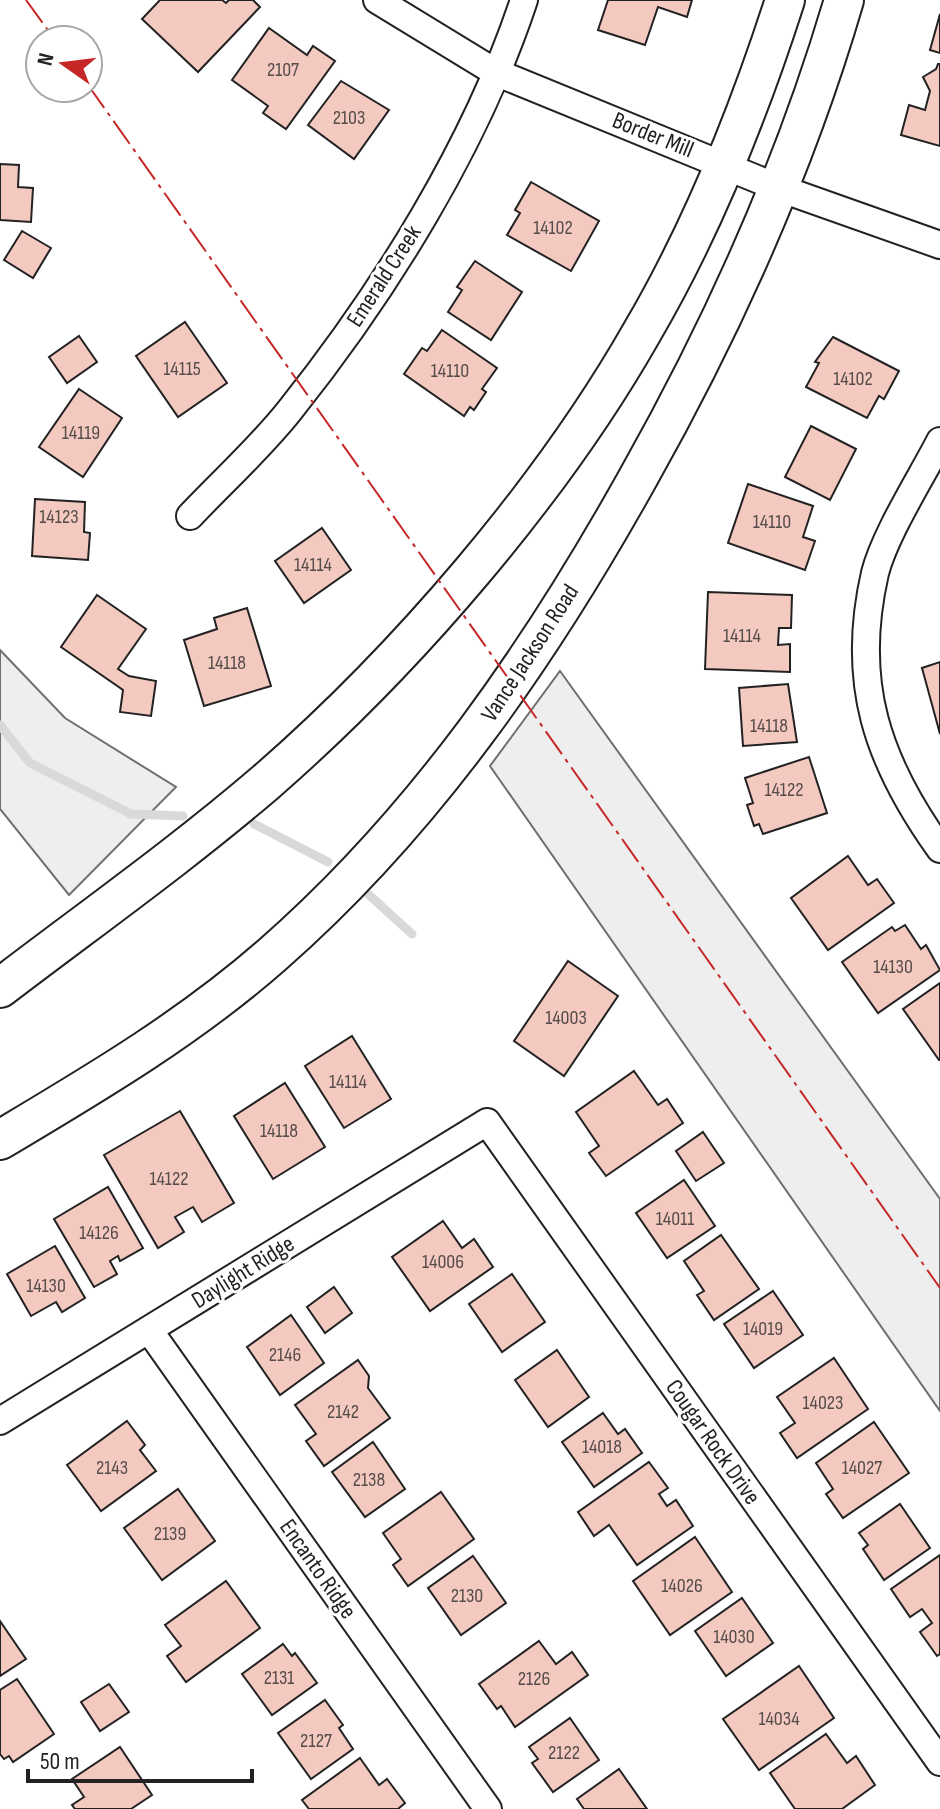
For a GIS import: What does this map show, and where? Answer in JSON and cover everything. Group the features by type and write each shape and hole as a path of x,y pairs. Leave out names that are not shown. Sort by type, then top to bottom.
{"main road":[{"path":"0,988 266,782 388,665 553,470 643,332 752,103 785,0"},
{"name":"Vance Jackson Road","path":"0,1140 149,1051 272,955 380,849 487,721 596,552 697,372 779,188 824,68 844,0"}],"street":[{"name":"Border Mill","path":"377,0 495,72 779,188 940,245"},
{"name":"Emerald Creek","path":"190,516 288,412 366,309 441,186 495,72 524,0"},
{"path":"940,441 876,571 866,661 873,718 891,772 940,849"},
{"name":"Daylight Ridge","path":"0,1421 487,1122"},
{"name":"Cougar Rock Drive","path":"487,1122 940,1762"},
{"name":"Encanto Ridge","path":"149,1330 488,1809"}],"shaded area":[{"path":"0,650 65,718 176,787 69,895 0,809"},
{"path":"560,671 940,1199 940,1411 490,766"}],"building":[{"path":"160,0 222,0 226,3 229,0 253,0 260,7 198,72 142,19"},
{"path":"608,0 692,0 687,17 658,7 645,45 598,30"},
{"path":"940,14 940,53 930,50"},
{"path":"269,28 307,55 313,46 335,61 286,129 263,113 268,106 232,80"},
{"path":"938,64 940,146 901,135 909,105 925,110 930,91 923,77 936,69"},
{"path":"341,81 389,110 354,159 308,125"},
{"path":"0,164 19,165 18,187 33,188 31,222 0,220"},
{"path":"531,182 599,221 571,271 507,235 520,213 515,210"},
{"path":"22,231 51,248 33,278 4,260"},
{"path":"475,261 522,292 491,340 448,312 462,290 457,287"},
{"path":"185,322 227,383 178,417 136,356"},
{"path":"442,330 497,368 482,389 486,392 474,410 470,407 464,416 404,374 422,348 427,351"},
{"path":"79,336 97,362 67,383 49,357"},
{"path":"833,337 899,371 884,399 879,396 867,418 806,387 819,363 815,362"},
{"path":"79,389 122,418 83,477 39,447"},
{"path":"811,426 856,449 830,500 785,477"},
{"path":"748,484 813,506 803,537 815,541 805,570 728,543"},
{"path":"35,499 85,502 84,532 90,533 88,560 32,556"},
{"path":"322,528 351,570 304,603 275,561"},
{"path":"708,592 792,595 791,628 779,628 778,645 790,644 790,672 705,669"},
{"path":"97,595 146,629 118,669 129,676 156,681 151,716 120,712 123,690 61,647"},
{"path":"247,608 271,686 204,706 184,640 217,629 214,618"},
{"path":"940,662 940,734 922,668"},
{"path":"788,684 797,742 743,746 739,688"},
{"path":"809,757 827,813 763,834 759,824 754,826 747,805 753,803 745,778"},
{"path":"848,856 868,885 877,879 894,903 828,950 791,898"},
{"path":"905,925 921,949 926,945 940,970 878,1013 842,962 892,927 895,931"},
{"path":"568,961 618,996 564,1076 514,1041"},
{"path":"940,983 940,1060 939,1060 903,1009"},
{"path":"352,1036 391,1099 344,1128 305,1066"},
{"path":"634,1071 658,1105 667,1099 683,1123 606,1176 589,1153 599,1146 576,1112"},
{"path":"285,1083 325,1147 273,1179 234,1116"},
{"path":"180,1111 234,1203 202,1222 193,1207 175,1217 184,1232 158,1248 104,1155"},
{"path":"703,1132 724,1163 696,1181 676,1151"},
{"path":"684,1180 715,1226 667,1258 636,1213"},
{"path":"108,1187 143,1248 120,1261 118,1256 110,1261 117,1274 94,1287 54,1219"},
{"path":"443,1221 462,1248 474,1239 493,1267 430,1311 392,1257"},
{"path":"721,1235 759,1289 714,1320 697,1295 704,1291 684,1261"},
{"path":"55,1246 85,1298 62,1312 56,1302 31,1316 7,1274"},
{"path":"512,1274 545,1322 502,1352 469,1304"},
{"path":"334,1287 352,1313 325,1333 307,1307"},
{"path":"773,1291 803,1335 754,1368 724,1324"},
{"path":"291,1315 324,1363 280,1395 247,1347"},
{"path":"557,1350 589,1397 548,1427 515,1380"},
{"path":"834,1358 868,1409 797,1458 780,1433 795,1423 777,1397"},
{"path":"358,1360 369,1376 368,1388 390,1418 324,1466 306,1441 316,1434 295,1405"},
{"path":"603,1413 618,1434 625,1429 642,1453 594,1487 562,1442"},
{"path":"127,1421 145,1445 140,1450 156,1471 101,1511 67,1465"},
{"path":"874,1422 909,1473 843,1518 826,1494 833,1489 816,1463"},
{"path":"373,1442 405,1489 365,1517 332,1472"},
{"path":"649,1462 668,1488 659,1494 667,1506 676,1500 693,1526 637,1565 609,1525 594,1536 578,1512"},
{"path":"178,1489 215,1541 162,1580 124,1528"},
{"path":"441,1492 474,1539 408,1586 393,1565 401,1559 383,1533"},
{"path":"900,1504 930,1548 884,1580 863,1549 868,1545 859,1533"},
{"path":"695,1537 732,1592 670,1635 633,1581"},
{"path":"940,1555 940,1654 937,1656 920,1632 932,1623 922,1609 910,1617 891,1589"},
{"path":"473,1556 506,1603 461,1635 428,1588"},
{"path":"226,1581 260,1628 186,1682 167,1656 181,1646 165,1625"},
{"path":"742,1598 773,1643 726,1676 695,1631"},
{"path":"0,1621 26,1659 0,1676"},
{"path":"539,1641 556,1664 572,1652 588,1675 515,1727 501,1706 497,1709 479,1684"},
{"path":"283,1644 292,1656 295,1653 317,1683 272,1715 242,1674"},
{"path":"799,1666 834,1718 759,1770 723,1719"},
{"path":"17,1679 54,1734 13,1762 9,1756 4,1759 0,1754 0,1690"},
{"path":"109,1684 129,1712 100,1731 81,1702"},
{"path":"325,1700 343,1725 339,1728 353,1749 311,1779 278,1733"},
{"path":"570,1718 599,1760 553,1792 532,1763 538,1759 529,1747"},
{"path":"826,1734 847,1763 856,1756 875,1785 842,1809 795,1809 770,1773"},
{"path":"120,1747 152,1795 131,1809 75,1809 72,1805 84,1797 72,1779"},
{"path":"360,1758 379,1785 387,1779 405,1803 398,1809 309,1809 302,1800"},
{"path":"619,1769 647,1809 584,1809 577,1799"}],"waterway":[{"path":"0,725 30,763 131,814 183,816"},
{"path":"254,824 328,862"},
{"path":"368,894 412,934"}],"power":[{"path":"26,0 43,24"},
{"path":"101,104 940,1288"}]}
